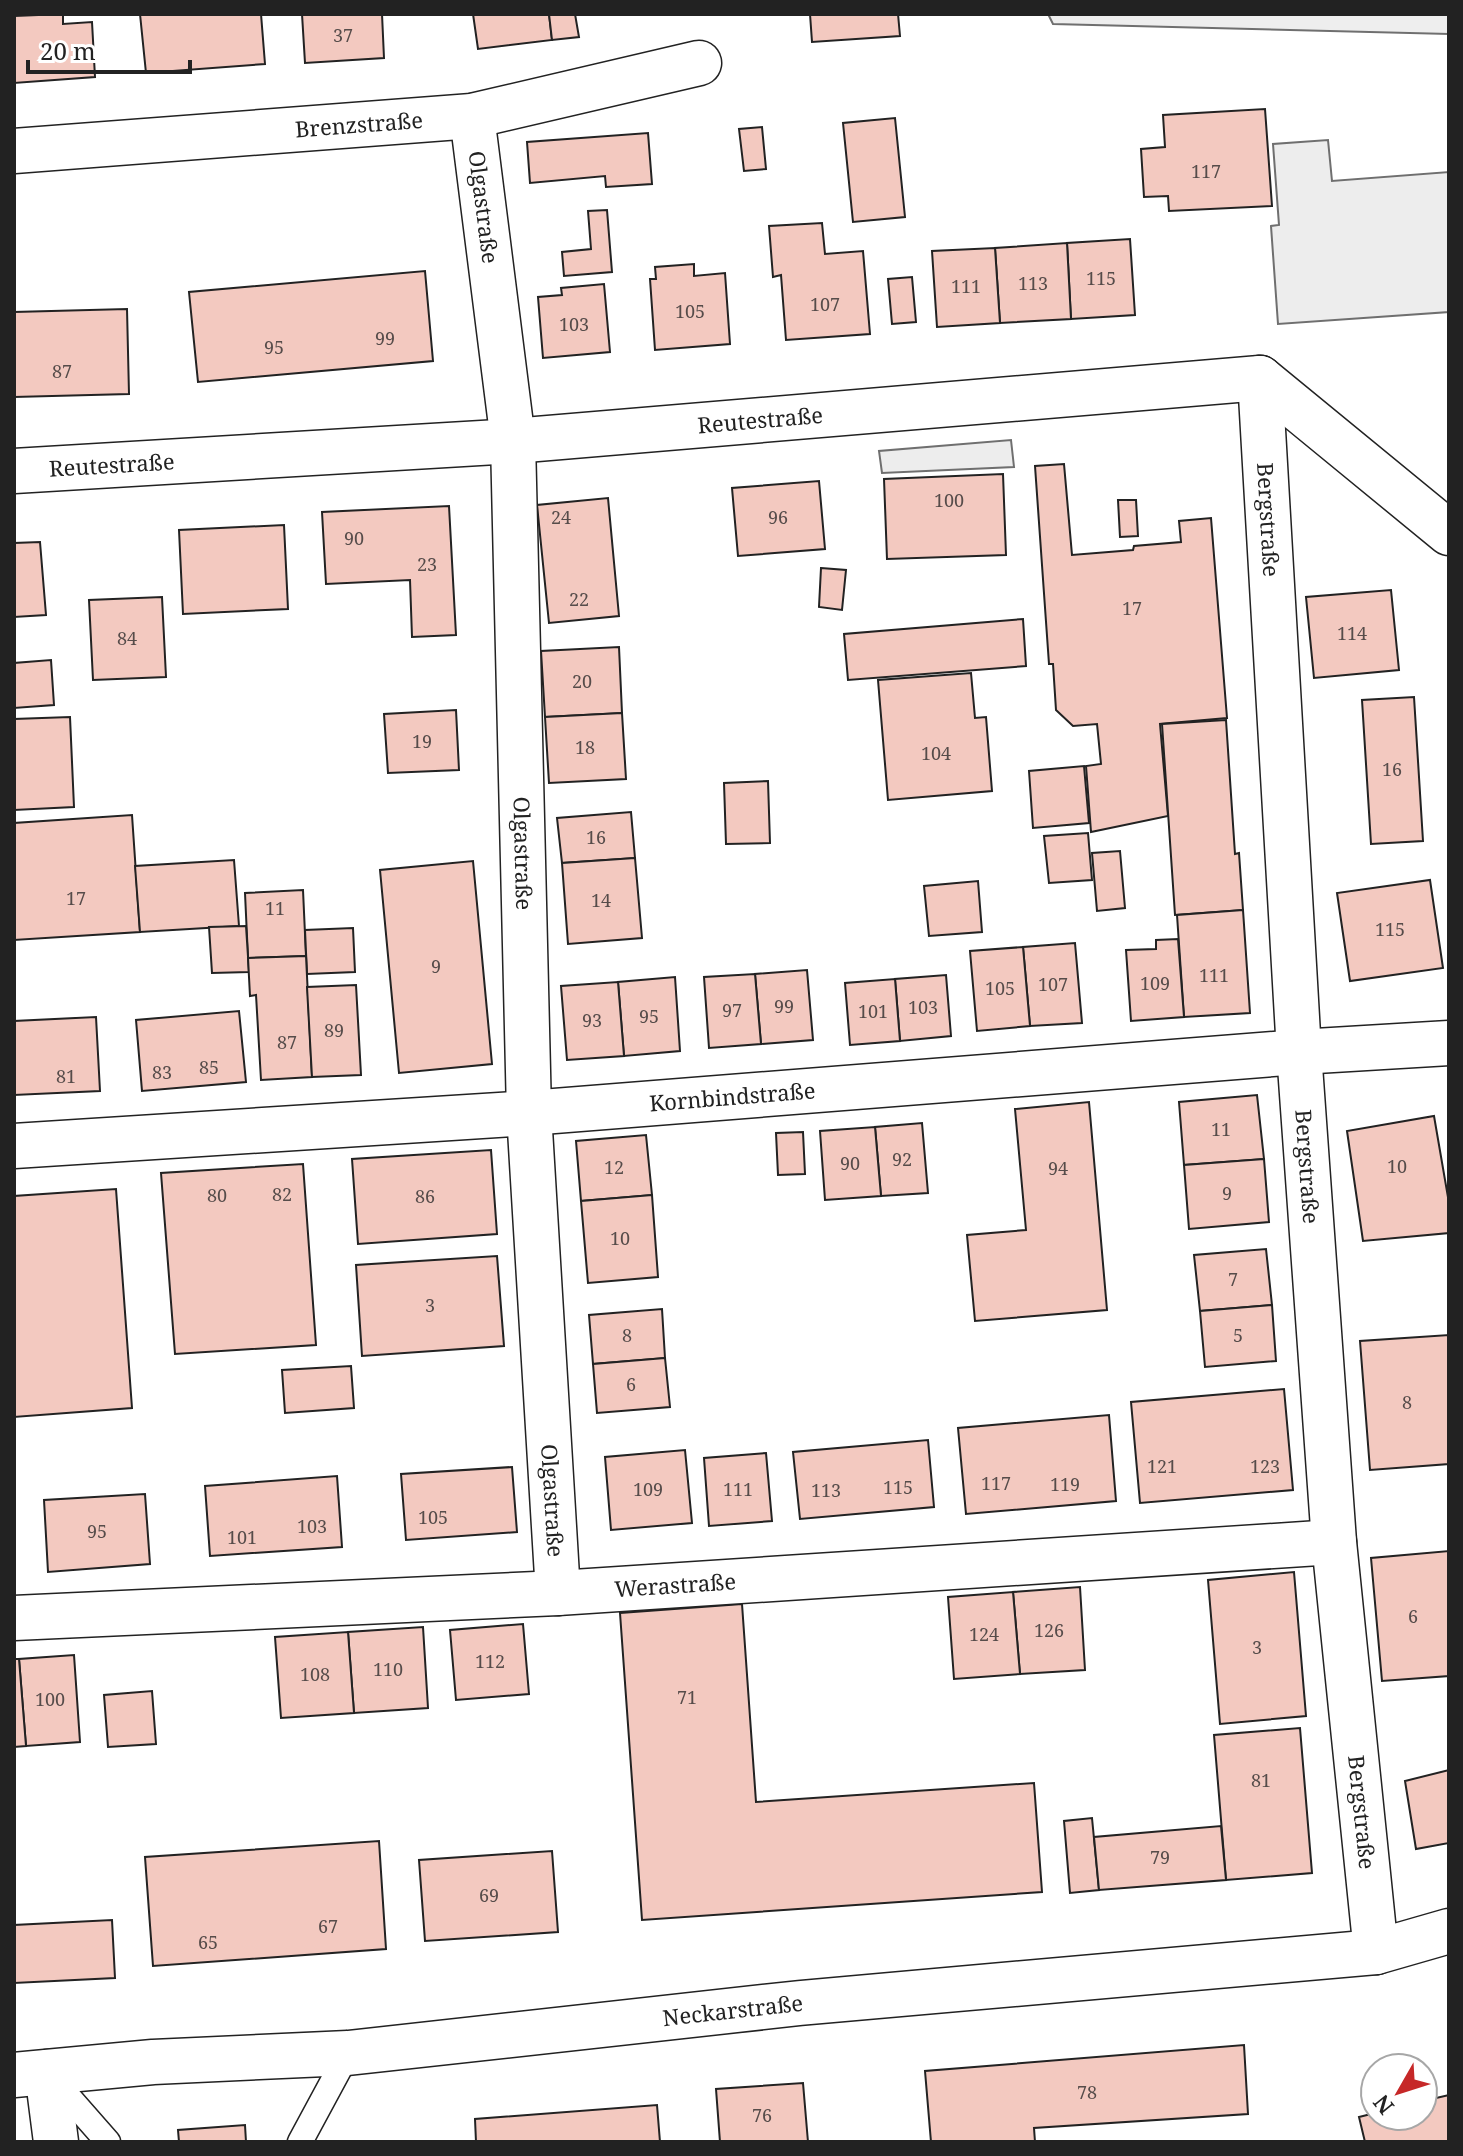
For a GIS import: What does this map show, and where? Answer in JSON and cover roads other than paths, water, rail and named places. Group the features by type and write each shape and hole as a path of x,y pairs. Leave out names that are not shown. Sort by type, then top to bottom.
{"street":[{"name":"Brenzstraße","path":"14,151 472,116 699,63"},
{"name":"Olgastraße","path":"472,116 513,441 529,1113 558,1593"},
{"name":"Reutestraße","path":"14,471 513,441 1260,378"},
{"path":"1260,378 1449,533"},
{"name":"Bergstraße","path":"1260,378 1299,1052 1334,1542 1376,1952"},
{"name":"Kornbindstraße","path":"14,1146 529,1113 1299,1052 1449,1043"},
{"name":"Werastraße","path":"14,1618 558,1593 1334,1542"},
{"name":"Neckarstraße","path":"31,2073 153,2062 348,2053 800,2003 1376,1952 1449,1931"},
{"path":"31,2073 56,2142"}],"lane":[{"path":"300,2142 348,2053"},
{"path":"31,2073 108,2142"}]}
